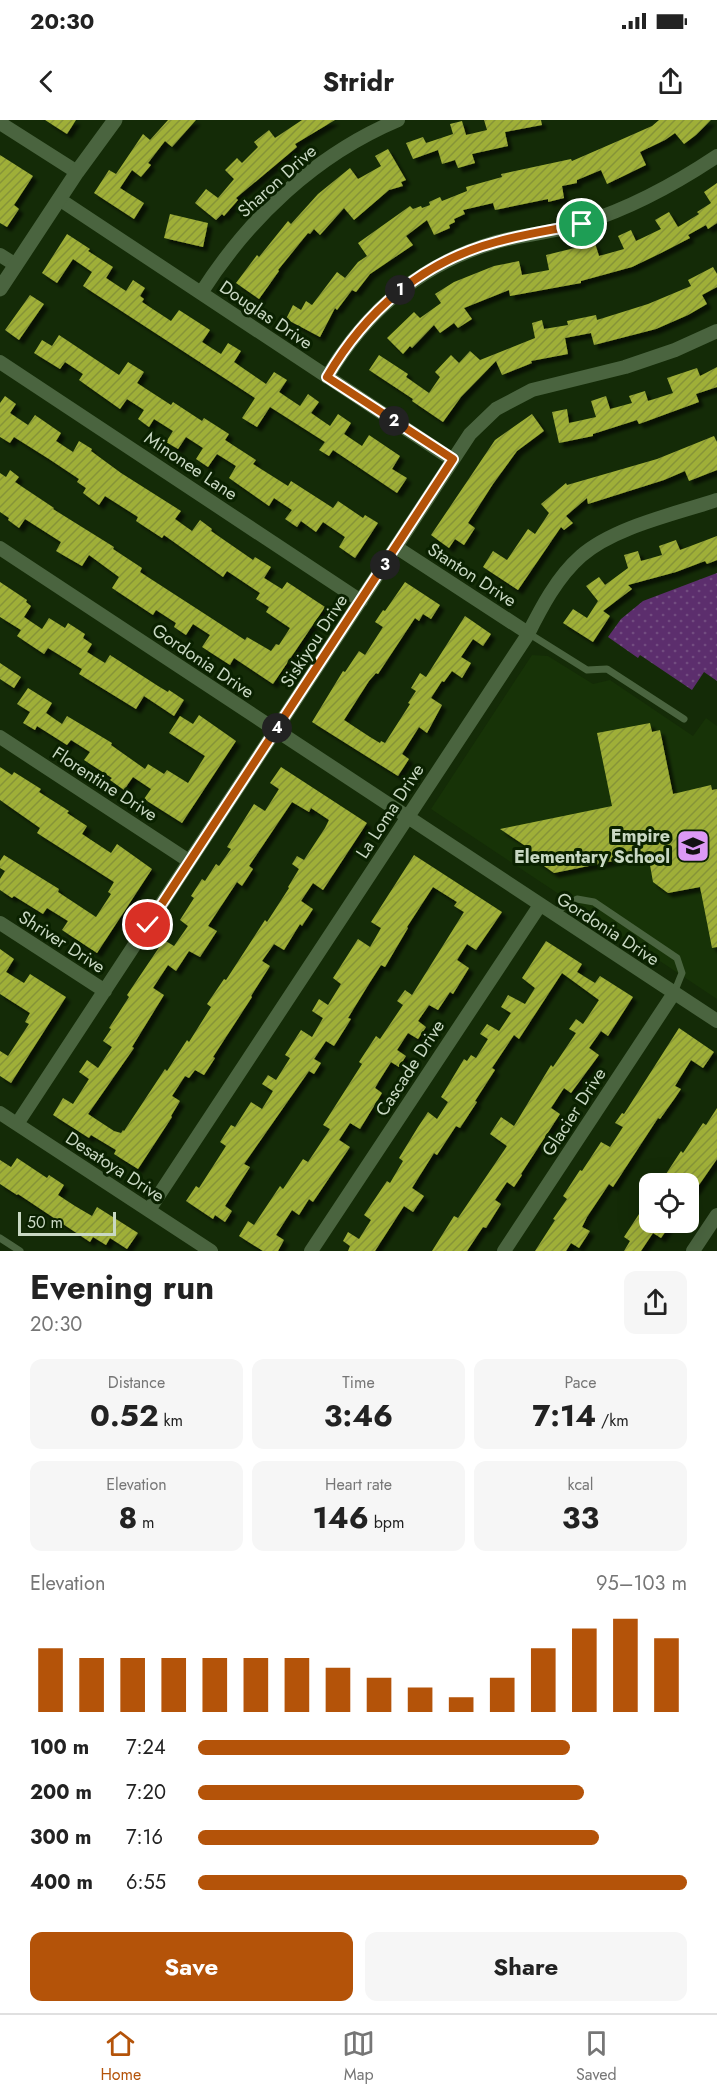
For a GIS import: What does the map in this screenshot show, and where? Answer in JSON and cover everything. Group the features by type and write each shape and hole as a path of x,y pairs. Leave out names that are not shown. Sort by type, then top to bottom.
{"street":[{"path":"0,289 77,172 115,120"},
{"name":"Sharon Drive","path":"201,293 239,240 281,196 304,176 349,145 398,120"},
{"path":"0,123 77,172"},
{"path":"327,377 340,354 380,307 395,293 426,272 465,252 495,242 582,224 629,206 657,193 717,156"},
{"name":"Douglas Drive","path":"59,199 453,459"},
{"path":"0,255 16,265"},
{"name":"Siskiyou Drive","path":"17,1124 470,434 495,409 532,390 625,367 675,350 717,331"},
{"name":"Minonee Lane","path":"0,362 361,601"},
{"name":"La Loma Drive","path":"149,1210 569,568 599,543 620,532 717,500"},
{"name":"Stanton Drive","path":"396,547 528,633"},
{"name":"Gordonia Drive","path":"0,548 717,1022"},
{"name":"Florentine Drive","path":"0,737 189,861"},
{"name":"Cascade Drive","path":"311,1251 540,905"},
{"name":"Shriver Drive","path":"0,922 105,991"},
{"name":"Glacier Drive","path":"504,1251 674,993"},
{"name":"Desatoya Drive","path":"0,1113 211,1251"},
{"path":"693,1251 717,1215"}],"lane":[{"path":"528,633 587,670 607,669 684,719"},
{"path":"552,913 577,899 594,902 677,958 682,973 674,993"},
{"path":"0,1238 21,1251"}],"shaded area":[{"path":"717,573 717,681 704,672 692,690 640,655 638,658 608,637 621,619 643,601"},
{"path":"532,655 548,656 593,684 610,680 693,736 706,718 717,726 717,999 431,809"}],"building":[{"path":"45,120 76,120 67,134"},
{"path":"168,120 196,120 172,147 165,141 148,163 151,165 141,177 132,170 120,188 144,203 134,219 94,193 109,170 116,174 143,134 150,140"},
{"path":"302,120 335,120 295,144 297,147 236,198 238,200 224,216 222,214 216,220 195,203 206,189 218,198 234,179 225,170 237,158 242,163 258,147 254,142 269,130 275,138"},
{"path":"484,120 541,120 542,125 505,132 508,146 472,154 475,163 458,168 455,160 442,164 438,150 413,159 406,143 423,137 426,143 453,134 450,124 462,121 466,135 487,130"},
{"path":"659,120 711,120 684,144 675,133 640,152 646,165 607,184 601,170 577,180 577,183 562,186 564,198 495,210 493,203 463,210 465,214 454,219 455,222 449,225 450,228 434,235 427,220 406,236 413,245 370,274 356,292 352,290 337,310 335,308 320,337 286,319 293,305 301,310 306,301 312,305 337,272 345,278 358,262 367,256 358,243 410,206 413,209 421,206 422,208 440,197 442,201 467,191 466,187 502,177 501,174 571,159 572,161 652,126"},
{"path":"388,149 406,180 401,182 403,186 389,190 354,220 344,208 320,235 314,229 310,234 308,233 278,270 259,299 236,283 257,255 259,257 288,221 291,224 318,194 350,168 358,179 381,166 375,156"},
{"path":"0,155 33,176 14,205 19,209 7,227 0,223"},
{"path":"717,183 717,223 708,229 706,225 688,235 690,238 632,267 581,281 581,283 510,296 509,290 464,308 472,319 458,328 454,323 440,333 434,325 403,354 387,338 414,312 420,318 441,303 435,294 454,282 494,266 519,261 522,275 549,270 546,255 595,243 599,256 624,249 618,236 631,230 636,241 661,229 655,220 669,212 678,227 699,214 697,212 711,203 704,192"},
{"path":"170,214 208,223 203,247 164,238"},
{"path":"67,234 113,267 106,278 126,291 133,280 145,288 140,296 144,299 142,302 171,321 179,310 210,330 202,342 221,354 228,343 241,351 234,362 266,384 274,372 287,380 279,392 300,406 308,394 319,402 311,413 330,426 338,414 351,423 344,434 362,446 369,435 400,456 392,469 407,478 397,493 333,450 329,456 319,450 325,442 270,407 257,427 242,418 255,398 83,286 92,272 73,259 57,283 42,273"},
{"path":"713,267 717,274 717,287 702,295 707,304 688,315 656,329 594,345 591,333 565,338 568,354 531,361 532,363 502,375 496,361 461,397 443,422 369,370 379,355 408,374 406,377 429,393 440,377 435,372 451,355 459,363 470,351 480,360 535,338 532,323 542,320 544,329 568,325 567,321 596,315 597,320 648,304 691,286 688,280"},
{"path":"30,295 44,304 19,340 5,330"},
{"path":"59,335 119,375 128,362 144,372 137,383 171,405 173,402 202,421 204,418 229,434 225,440 256,460 253,464 288,486 291,481 333,508 338,501 363,518 365,515 378,523 355,558 339,547 345,537 323,522 316,532 301,521 297,527 285,519 292,510 274,498 269,506 229,478 236,466 217,454 208,467 196,459 203,448 186,437 178,449 166,442 173,431 154,419 149,427 138,419 144,410 127,399 120,409 79,380 83,374 65,362 60,369 34,353 42,340 52,346"},
{"path":"717,367 717,387 696,394 699,402 639,424 637,420 593,434 593,436 559,443 552,412 567,409 569,423 596,417 591,401 606,396 610,409 632,403 629,396 645,391 648,401 673,393 667,378 697,368 700,376"},
{"path":"5,396 16,404 10,413 28,425 35,415 61,433 56,441 73,452 79,441 121,473 181,511 175,519 192,531 200,520 212,529 211,531 253,560 255,557 271,567 264,578 282,589 287,582 325,607 273,684 234,658 230,665 202,647 210,635 193,624 186,635 174,627 176,623 156,610 153,615 112,588 119,577 89,555 82,566 56,551 61,542 25,519 19,528 0,512 0,473 6,477 10,470 19,477 15,482 114,547 113,549 142,568 140,572 245,640 247,637 271,651 276,644 279,645 290,628 266,612 269,607 256,599 260,593 227,571 223,577 164,535 162,538 136,521 138,517 105,496 99,505 83,493 86,488 77,482 79,479 14,437 10,443 0,437 0,403"},
{"path":"532,414 544,431 517,451 493,484 468,523 475,528 464,545 455,539 449,548 431,535 495,440"},
{"path":"714,436 717,442 717,470 689,481 685,471 588,504 587,498 566,516 573,523 564,530 561,527 518,590 483,567 493,551 507,560 528,529 535,534 549,513 541,504 566,483 567,485 657,459"},
{"path":"717,536 717,560 707,564 705,561 676,572 628,585 632,589 603,611 610,616 593,642 563,623 573,609 587,618 598,601 586,586 599,577 605,585 628,568 624,555 638,551 641,561 662,555 659,546 676,540 680,550"},
{"path":"0,582 27,600 26,602 31,606 24,617 42,629 49,618 65,628 68,623 85,634 83,638 92,644 87,652 105,663 110,655 184,700 174,716 144,696 136,709 79,674 82,669 48,648 44,654 17,636 21,630 0,617"},
{"path":"405,582 440,605 431,619 423,614 419,621 415,618 344,720 370,737 380,743 381,741 385,743 410,704 408,703 416,691 411,688 420,673 426,677 465,616 491,634 483,646 473,639 461,657 471,663 462,678 452,671 444,682 442,681 431,698 442,705 427,733 419,727 402,754 409,759 398,776 312,722 343,671 345,672 359,651 365,655 383,627 375,622"},
{"path":"0,663 21,677 14,688 0,679"},
{"path":"28,688 52,703 46,713 62,724 67,716 112,743 111,745 145,769 148,764 164,774 167,770 188,783 205,756 169,733 180,716 193,724 199,715 236,741 182,823 144,799 151,789 133,777 124,790 110,780 112,778 84,760 90,752 71,740 67,745 37,726 35,730 23,723 30,712 17,704"},
{"path":"650,723 652,732 660,730 673,794 711,785 712,790 717,789 717,947 712,948 700,887 668,893 653,882 648,854 554,873 530,856 530,849 500,829 612,806 597,733"},
{"path":"0,767 12,775 14,772 41,789 39,792 69,811 67,813 87,826 82,834 111,853 117,844 152,869 97,953 62,930 68,921 47,908 43,914 0,890 0,879 5,871 0,868 0,861 4,855 59,889 58,892 96,917 111,894 108,892 114,882 37,833 40,828 0,800"},
{"path":"281,767 367,823 323,890 313,883 301,901 313,909 302,926 300,924 284,950 274,944 262,961 270,966 204,1075 195,1070 189,1078 185,1076 172,1096 180,1101 172,1117 138,1169 114,1154 116,1150 91,1135 89,1138 53,1115 63,1098 73,1104 89,1079 79,1072 87,1060 98,1068 112,1047 103,1041 129,997 127,995 164,940 174,946 188,926 180,920 194,898 191,896 202,879 205,881 216,864 219,866 231,849 227,847 254,804 265,811 279,789 270,783","holes":["292,802 309,812 311,808 329,820 325,828 304,860 297,856 292,864 299,869 289,888 207,1004 211,1007 189,1042 187,1040 167,1071 165,1069 124,1131 121,1133 114,1131 88,1114 134,1048 132,1047 164,995 153,988 168,965 176,971 189,951 200,957 217,931 208,926 237,882 242,886 253,869 249,866"]},
{"path":"414,855 502,912 476,950 467,944 457,960 469,968 453,994 450,992 438,1010 429,1005 418,1021 426,1027 418,1039 408,1033 397,1050 406,1056 399,1067 391,1062 379,1081 375,1088 382,1093 360,1129 350,1123 339,1140 350,1147 313,1202 309,1199 299,1215 292,1210 276,1235 284,1240 278,1251 263,1251 239,1236 248,1221 254,1225 280,1186 283,1189 303,1159 308,1162 330,1129 323,1125 362,1064 359,1062 376,1036 380,1039 403,1005 397,1001 405,990 412,995 464,912 454,906 457,902 433,887 385,967 381,965 367,987 334,1046 326,1041 314,1059 321,1063 314,1074 309,1071 244,1164 250,1167 225,1206 232,1211 225,1222 215,1215 213,1219 186,1201 196,1186 199,1188 226,1146 220,1142 231,1125 235,1127 251,1102 262,1109 273,1091 262,1084 268,1075 276,1080 290,1058 285,1055 301,1030 312,1037 323,1018 312,1011 319,999 328,1005 341,984 333,978 358,939 370,947 381,928 371,922"},
{"path":"546,941 582,964 577,972 595,983 600,976 633,997 608,1036 601,1031 589,1048 599,1055 571,1093 564,1088 551,1108 560,1114 514,1187 507,1182 495,1200 501,1204 486,1228 483,1227 467,1251 432,1251 454,1216 458,1218 507,1146 490,1134 501,1117 514,1126 551,1065 553,1067 576,1033 569,1029 576,1019 583,1024 599,1000 562,973 519,1039 514,1035 492,1068 495,1070 460,1128 456,1126 437,1155 434,1153 412,1188 424,1196 413,1212 404,1206 375,1251 348,1251 350,1246 343,1241 348,1232 359,1239 371,1220 364,1215 387,1181 390,1183 403,1161 399,1158 418,1127 428,1112 437,1119 448,1102 441,1097 464,1059 467,1061 471,1055 476,1058 488,1039 480,1034 487,1024 499,1031 511,1013 501,1007 508,995 525,1004 535,988 522,978"},
{"path":"0,949 14,959 6,972 24,983 30,974 66,997 11,1083 0,1076 0,1051 8,1056 29,1024 25,1022 30,1013 0,994"},
{"path":"679,1028 714,1052 703,1068 691,1060 675,1086 681,1089 660,1119 658,1118 613,1187 609,1184 587,1217 582,1227 590,1231 579,1248 571,1243 566,1251 535,1251 567,1199 563,1196 580,1170 582,1171 601,1142 610,1147 623,1127 615,1123 622,1113 624,1114"},
{"path":"717,1108 717,1159 699,1185 699,1173 667,1173 703,1123 706,1125"},
{"path":"17,1158 47,1178 49,1175 64,1185 58,1195 75,1206 92,1216 97,1207 138,1233 127,1249 110,1238 106,1245 93,1237 90,1242 0,1184 0,1160 11,1167"},
{"path":"639,1214 639,1233 653,1233 641,1251 624,1251 630,1241 624,1237"},
{"path":"653,1233 664,1233 661,1238"}],"place":[{"name":"Empire Elementary School","path":"693,846"}],"route":[{"path":"148,925 453,459 327,377 340,354 380,307 395,293 426,272 465,252 495,242 582,224"}]}
